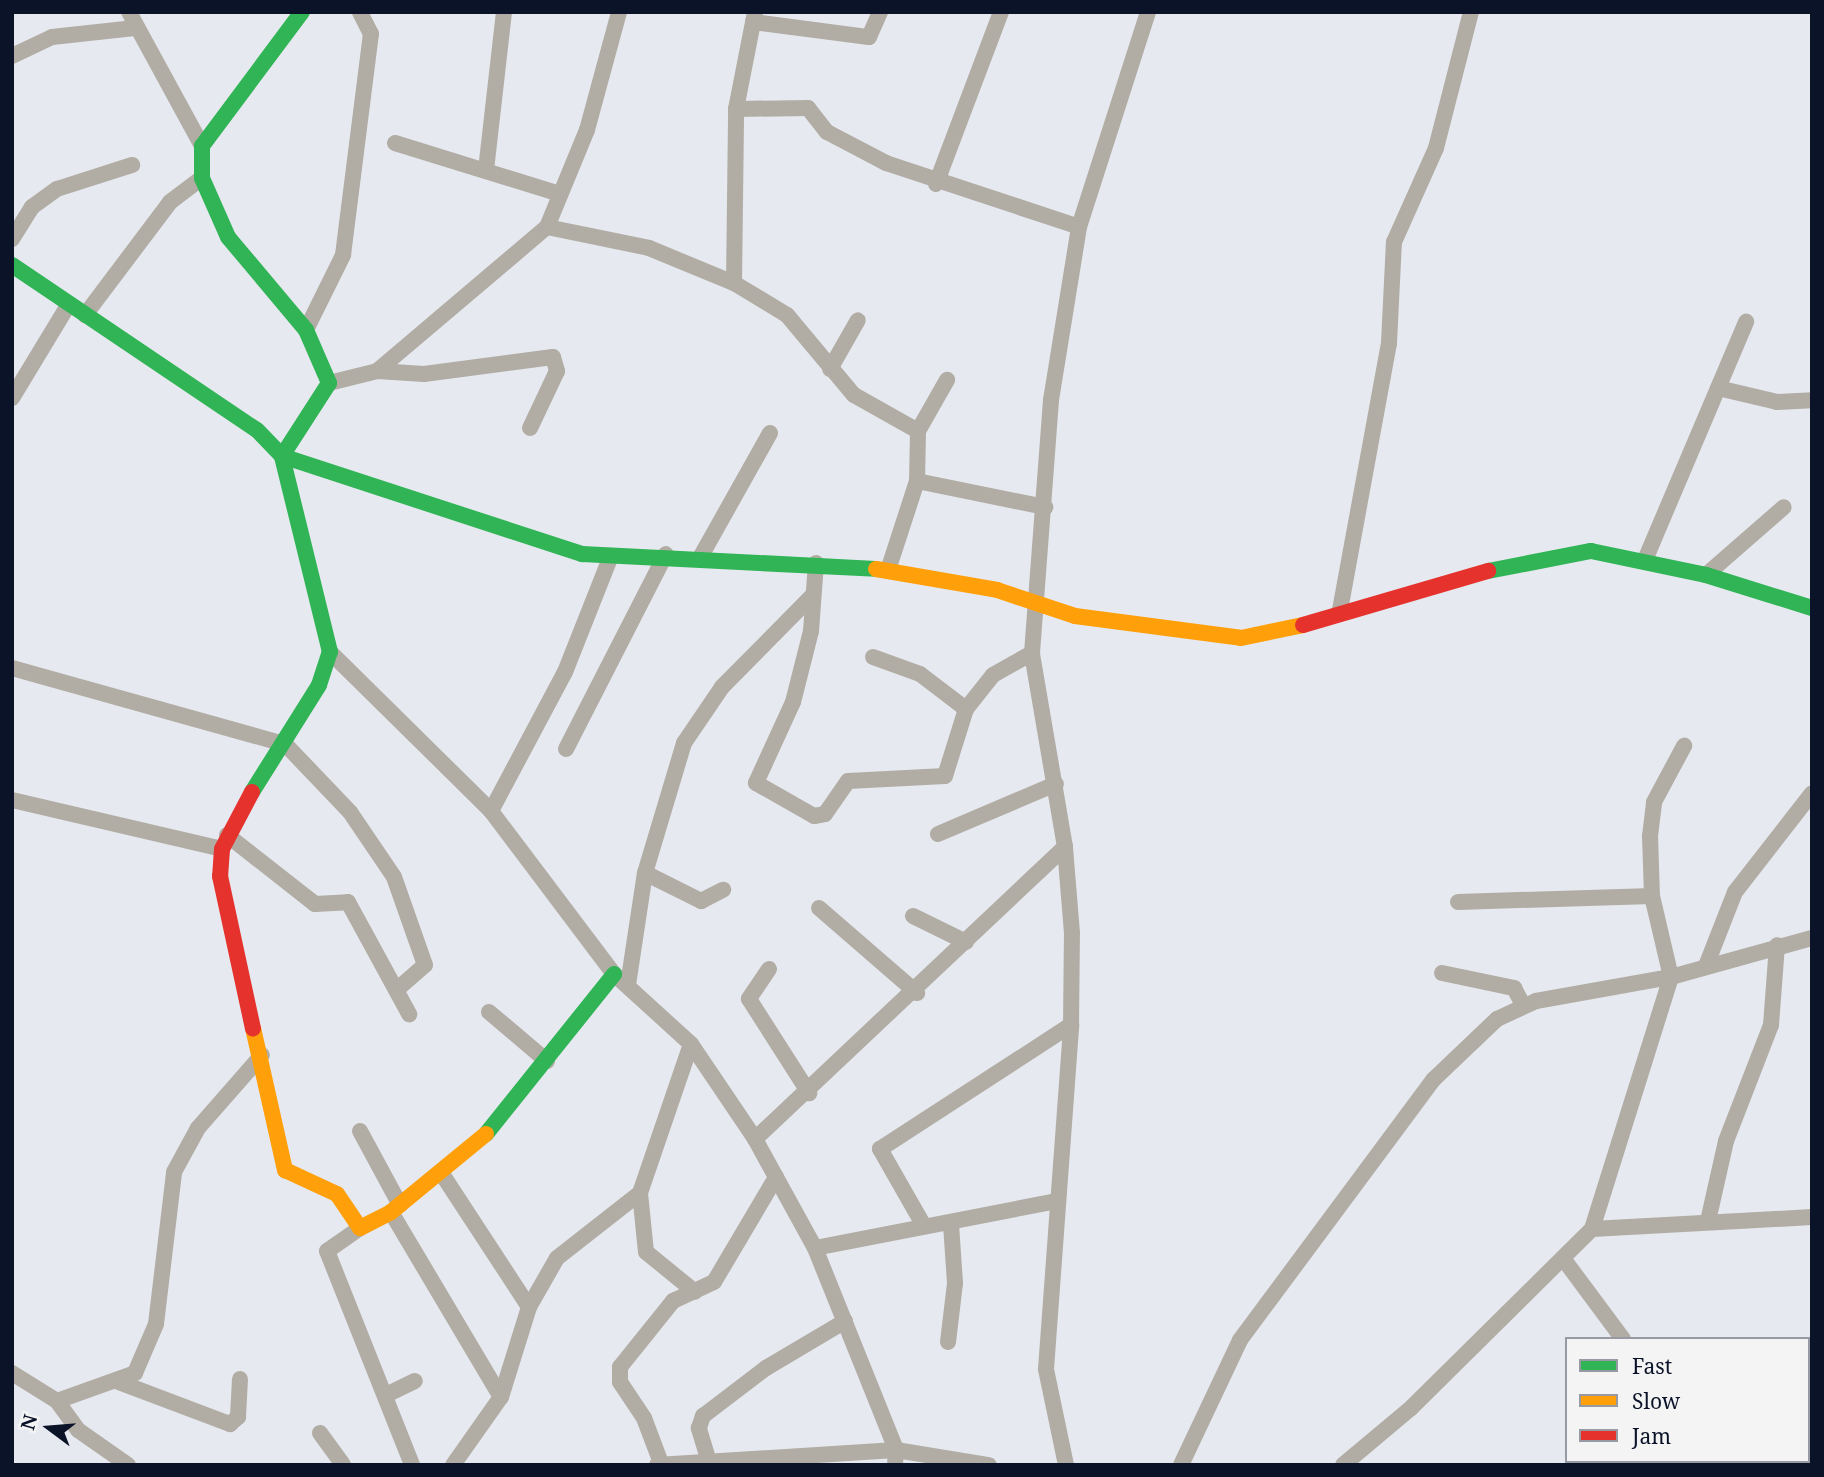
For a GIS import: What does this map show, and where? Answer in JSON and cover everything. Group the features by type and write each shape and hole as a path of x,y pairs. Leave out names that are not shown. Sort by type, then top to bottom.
{"street":[{"path":"128,12 202,146 202,178 245,263 306,330 329,383"},
{"path":"202,146 302,12"},
{"path":"306,330 343,255 371,34 360,12"},
{"path":"486,170 504,12"},
{"path":"377,371 547,227 609,62 619,12"},
{"path":"734,283 736,108 754,17 863,38 873,32 880,12"},
{"path":"936,184 1001,12"},
{"path":"1066,1465 1046,1369 1071,1025 1065,847 1032,653 1051,401 1079,227 1148,12"},
{"path":"1340,610 1389,343 1394,242 1436,148 1471,12"},
{"path":"12,56 52,37 135,28"},
{"path":"736,108 808,108 827,132 936,184 1079,227"},
{"path":"395,143 560,194"},
{"path":"12,239 32,207 50,193 132,165"},
{"path":"85,315 170,202 202,178"},
{"path":"547,227 649,248 734,283 787,315 854,395 918,431"},
{"path":"12,265 257,430 282,456 555,547 611,556 701,555 888,570 958,581 1037,604 1135,626 1241,638 1289,631 1340,610 1558,553 1645,560 1706,575 1812,608"},
{"path":"12,398 69,304"},
{"path":"830,369 858,320"},
{"path":"1645,560 1746,322"},
{"path":"530,428 557,370 553,357 424,374 377,371 329,383 282,456 330,652 491,811 614,975 691,1044 755,1139 815,1248 896,1458"},
{"path":"888,570 917,481 918,431 947,380"},
{"path":"1718,388 1777,402 1812,400"},
{"path":"701,555 770,433"},
{"path":"917,481 1045,507"},
{"path":"1706,575 1784,507"},
{"path":"566,749 666,554"},
{"path":"491,811 565,672 611,556"},
{"path":"816,563 811,597 811,631 793,702 758,772 761,789 820,817 848,781 945,776 966,709 993,675 1032,653"},
{"path":"628,985 645,873 672,774 696,721 811,597"},
{"path":"330,652 285,744 225,842 225,907 262,1055 285,1170 337,1194 360,1228"},
{"path":"873,657 920,674 966,709"},
{"path":"12,668 285,744 350,812 394,877 425,965 399,988"},
{"path":"1343,1465 1565,1261 1592,1229 1671,977 1652,896 1654,802 1684,746"},
{"path":"937,834 1056,784"},
{"path":"1706,966 1735,892 1812,793"},
{"path":"12,800 225,842 314,904 348,902 399,988 409,1014"},
{"path":"755,1139 917,993 1065,847"},
{"path":"645,873 701,901 723,890"},
{"path":"1458,902 1652,896"},
{"path":"819,908 917,993"},
{"path":"913,916 966,942"},
{"path":"1181,1465 1233,1350 1378,1149 1451,1060 1523,1005 1671,977 1777,945 1812,938"},
{"path":"1708,1221 1726,1141 1771,1025 1777,945"},
{"path":"769,969 749,999 809,1093"},
{"path":"1442,973 1514,988 1523,1005"},
{"path":"412,1465 327,1251 396,1208 442,1174 492,1129 614,975"},
{"path":"489,1012 547,1061"},
{"path":"924,1226 880,1149 1071,1025"},
{"path":"691,1044 640,1193 646,1252 695,1292"},
{"path":"57,1401 135,1373 156,1324 174,1172 198,1128 262,1055"},
{"path":"360,1130 396,1208 500,1397"},
{"path":"442,1174 529,1307"},
{"path":"776,1177 713,1282 673,1301 619,1374 659,1464 896,1458 989,1465"},
{"path":"453,1465 500,1397 529,1307 557,1258 640,1193"},
{"path":"815,1248 924,1226 951,1224 1057,1201"},
{"path":"1592,1229 1812,1217"},
{"path":"948,1342 955,1283 951,1224"},
{"path":"1565,1261 1622,1337"},
{"path":"709,1464 699,1428 703,1416 766,1368 845,1321"},
{"path":"12,1373 57,1401 96,1447 128,1465"},
{"path":"116,1381 230,1424 238,1417 240,1379"},
{"path":"386,1395 415,1381"},
{"path":"320,1433 343,1465"}],"traffic: fast":[{"path":"252,792 319,685 330,652 282,456 329,383 306,330 228,237 202,178 202,146 302,12"},
{"path":"12,265 257,430 282,456 582,554 876,569"},
{"path":"1488,571 1591,551 1706,575 1812,608"},
{"path":"486,1134 614,974"}],"traffic: slow":[{"path":"876,569 997,590 1075,616 1241,638 1303,625"},
{"path":"253,1028 285,1170 337,1194 360,1228 391,1212 486,1134"}],"traffic: jam":[{"path":"1303,625 1488,571"},
{"path":"252,792 222,849 220,876 253,1028"}]}
